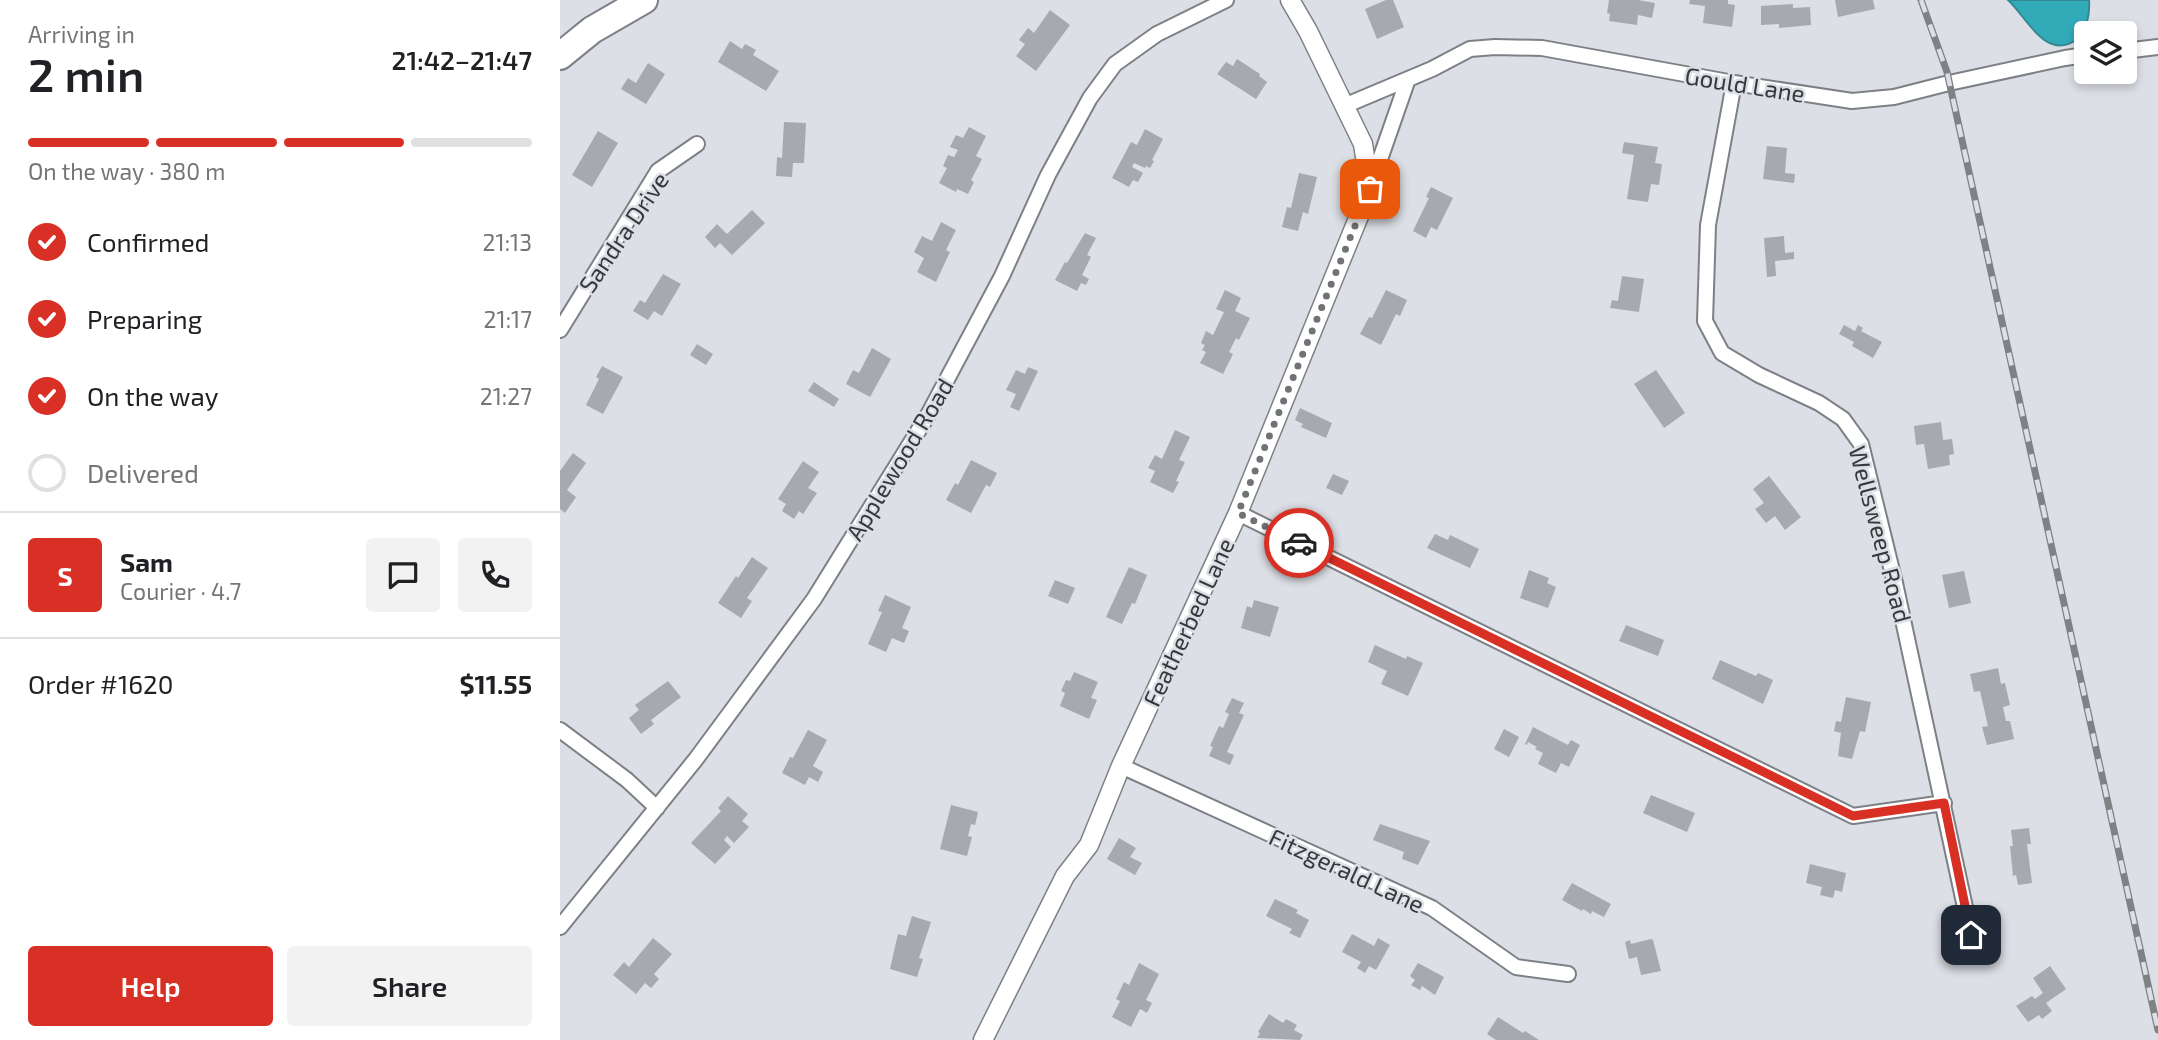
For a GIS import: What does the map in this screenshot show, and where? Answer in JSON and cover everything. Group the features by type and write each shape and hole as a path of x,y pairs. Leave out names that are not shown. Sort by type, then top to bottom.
{"highway":[{"path":"560,56 592,30 644,0"}],"street":[{"name":"Applewood Road","path":"560,927 696,759 814,599 928,415 1002,276 1048,176 1090,97 1115,64 1157,34 1226,0"},
{"path":"1290,0 1363,144 1370,189"},
{"path":"2137,49 2158,47"},
{"name":"Gould Lane","path":"1344,106 1408,79 1470,48 1542,48 1734,83 1852,101 1894,97 2074,57"},
{"path":"1370,189 1408,79"},
{"name":"Wellsweep Road","path":"1734,83 1708,225 1705,321 1722,353 1759,375 1819,403 1843,419 1861,444 1895,583 1971,935"},
{"name":"Sandra Drive","path":"560,330 658,171 697,144"},
{"name":"Featherbed Lane","path":"983,1040 1065,876 1089,845 1121,766 1238,513 1370,189"},
{"path":"1238,513 1853,816 1944,803"},
{"path":"560,730 626,780 657,808"},
{"name":"Fitzgerald Lane","path":"1121,766 1432,908 1516,967 1568,974"}],"water":[{"path":"2008,0 2089,0 2087,21 2074,21 2074,41 2065,45 2055,45 2037,34"}],"building":[{"path":"1386,0 1393,0 1404,27 1377,39 1365,9"},
{"path":"1609,0 1655,3 1652,18 1638,15 1637,25 1609,21"},
{"path":"1690,0 1728,0 1728,4 1735,5 1732,27 1703,23 1705,6 1689,4"},
{"path":"1835,0 1873,0 1875,9 1838,17"},
{"path":"1793,4 1793,8 1810,7 1811,25 1779,28 1779,24 1761,25 1761,6"},
{"path":"1050,10 1070,25 1036,71 1016,56 1025,44 1019,40 1028,28 1034,33"},
{"path":"730,41 742,49 745,44 756,50 753,55 779,71 766,91 718,62"},
{"path":"1237,59 1267,82 1256,99 1217,74 1226,62 1233,66"},
{"path":"648,63 665,74 646,104 621,89 628,78 636,83"},
{"path":"784,122 806,123 804,163 793,163 792,177 776,176 777,157 782,158"},
{"path":"969,127 986,136 976,156 982,159 971,180 974,182 968,194 957,189 956,192 939,183 947,168 943,166 948,155 954,157 958,150 950,147 956,135 963,138"},
{"path":"1145,129 1163,139 1150,168 1134,163 1132,167 1143,173 1138,182 1133,180 1129,187 1112,178 1131,142 1137,145"},
{"path":"598,131 618,143 592,187 572,175"},
{"path":"1624,142 1658,147 1655,163 1662,164 1659,185 1651,184 1648,202 1627,199 1634,155 1622,153"},
{"path":"1767,146 1787,148 1785,173 1795,174 1794,183 1763,179"},
{"path":"1299,173 1317,177 1308,214 1303,212 1298,231 1282,227 1287,207 1291,208"},
{"path":"1431,187 1453,198 1437,230 1431,227 1426,238 1413,231 1429,198 1426,197"},
{"path":"752,210 765,223 732,255 720,243 715,248 705,237 717,224 727,234"},
{"path":"941,222 956,230 946,250 950,252 936,282 917,272 924,258 914,252 922,236 932,241"},
{"path":"1085,233 1096,238 1087,255 1091,257 1082,275 1089,279 1086,285 1081,283 1077,291 1055,280"},
{"path":"1784,236 1785,253 1794,252 1794,259 1775,261 1776,276 1767,277 1764,238"},
{"path":"663,274 681,284 662,316 654,311 648,320 633,311 640,300 645,303"},
{"path":"1622,276 1644,279 1639,312 1610,308 1612,300 1618,301"},
{"path":"1225,290 1241,298 1235,311 1250,318 1239,340 1236,338 1229,352 1233,354 1223,374 1200,363 1206,352 1202,350 1205,345 1201,343 1206,331 1213,335 1224,312 1216,309"},
{"path":"1386,290 1407,300 1400,316 1396,314 1381,345 1360,334 1369,317 1372,318"},
{"path":"1844,325 1855,331 1858,325 1863,328 1861,331 1882,342 1873,358 1852,346 1854,342 1839,334"},
{"path":"697,344 713,354 706,365 690,355"},
{"path":"872,348 891,359 870,397 846,384 853,370 859,373"},
{"path":"602,366 623,377 603,414 586,405 599,379 596,377"},
{"path":"1028,367 1038,371 1019,411 1010,407 1016,394 1006,390 1016,370 1025,374"},
{"path":"1656,370 1685,413 1664,428 1634,384"},
{"path":"814,382 839,399 834,407 808,391"},
{"path":"1300,408 1332,423 1326,438 1301,427 1303,424 1295,420"},
{"path":"1941,422 1943,440 1952,439 1954,454 1949,455 1950,465 1928,469 1924,444 1916,445 1914,426"},
{"path":"1175,430 1190,437 1179,460 1185,462 1173,493 1150,482 1155,471 1148,468 1155,455 1162,459"},
{"path":"573,453 586,463 567,490 576,497 565,513 560,509 560,471"},
{"path":"971,460 997,473 990,487 986,485 971,513 946,500 955,483 958,485"},
{"path":"803,461 819,472 808,488 817,493 803,514 799,511 794,519 782,511 786,504 778,499"},
{"path":"1333,474 1349,481 1342,495 1326,488"},
{"path":"1769,476 1801,517 1785,530 1775,516 1766,523 1755,509 1764,503 1753,489"},
{"path":"1435,534 1448,540 1450,535 1479,549 1470,568 1427,548"},
{"path":"752,557 768,568 747,598 752,601 741,618 718,603"},
{"path":"1129,567 1147,575 1135,604 1132,603 1122,624 1106,617"},
{"path":"1529,570 1549,578 1547,583 1556,587 1548,608 1520,598"},
{"path":"1964,571 1971,603 1949,608 1942,575"},
{"path":"1055,580 1075,588 1068,604 1048,596"},
{"path":"885,595 911,607 902,628 909,631 904,643 892,638 886,652 868,644 882,612 878,611"},
{"path":"1254,600 1279,607 1270,637 1241,628 1247,606 1252,608"},
{"path":"1626,625 1664,640 1658,656 1619,641"},
{"path":"1375,645 1406,659 1407,656 1423,663 1408,696 1381,684 1387,671 1368,662"},
{"path":"1720,660 1756,676 1758,673 1773,680 1763,704 1712,679"},
{"path":"1998,668 2010,705 2003,707 2006,721 2010,721 2014,739 1987,745 1982,727 1988,726 1980,691 1974,692 1970,674"},
{"path":"1074,672 1098,682 1091,698 1097,700 1089,719 1060,706 1065,693 1061,691"},
{"path":"668,681 681,697 651,720 654,724 641,734 629,718 639,710 635,705"},
{"path":"1846,697 1871,702 1865,732 1860,731 1852,759 1838,756 1841,733 1834,731 1836,721 1841,722"},
{"path":"1232,698 1244,703 1239,713 1244,715 1227,752 1234,755 1230,765 1209,756 1213,747 1210,746 1219,726 1223,728 1229,714 1225,712"},
{"path":"1533,727 1568,745 1571,740 1580,745 1569,767 1561,763 1556,773 1538,764 1543,753 1528,742 1525,744"},
{"path":"1504,729 1519,737 1509,757 1494,749"},
{"path":"808,730 827,740 813,766 823,772 818,782 809,777 805,785 782,773"},
{"path":"1651,795 1695,813 1687,832 1643,813"},
{"path":"728,796 748,814 742,821 749,827 734,843 727,836 724,840 731,847 715,864 691,843 721,811 718,808"},
{"path":"951,805 978,812 975,825 971,824 968,836 972,837 967,856 940,849"},
{"path":"1380,824 1430,841 1418,865 1402,859 1404,852 1373,840"},
{"path":"2029,828 2031,844 2027,844 2032,883 2018,885 2016,875 2013,876 2011,830"},
{"path":"1119,838 1136,848 1130,857 1142,863 1135,875 1107,859"},
{"path":"1810,864 1846,873 1842,892 1835,890 1833,898 1820,895 1822,887 1806,883"},
{"path":"1572,883 1611,904 1604,917 1592,911 1591,914 1583,909 1582,911 1562,900"},
{"path":"1275,899 1298,910 1296,913 1309,920 1300,938 1289,933 1292,929 1266,916"},
{"path":"912,916 931,922 919,958 923,959 917,977 890,969 898,934 906,936"},
{"path":"1352,934 1374,946 1378,938 1390,945 1376,970 1369,966 1365,973 1357,968 1361,962 1342,952"},
{"path":"653,938 672,954 654,974 659,979 651,988 645,983 636,994 613,975 624,962 629,967"},
{"path":"1651,939 1661,971 1641,975 1637,957 1629,959 1625,942 1630,940 1631,944"},
{"path":"1139,963 1159,974 1146,1000 1152,1003 1147,1013 1140,1009 1131,1027 1112,1017 1120,1001 1116,999 1124,982 1129,985"},
{"path":"1418,963 1444,977 1435,995 1422,986 1420,990 1411,985 1415,980 1410,976"},
{"path":"2050,966 2066,989 2046,1003 2052,1011 2042,1019 2039,1015 2028,1022 2016,1006 2043,993 2033,978"},
{"path":"1269,1014 1283,1023 1286,1019 1297,1025 1294,1030 1303,1035 1300,1040 1257,1038"},
{"path":"1498,1017 1539,1040 1496,1040 1487,1034"}],"railway":[{"path":"1921,0 1947,72 2158,1030"}],"way so far":[{"path":"1299,543 1238,513 1370,189"}],"route":[{"path":"1299,543 1853,816 1944,803 1971,935"}]}
